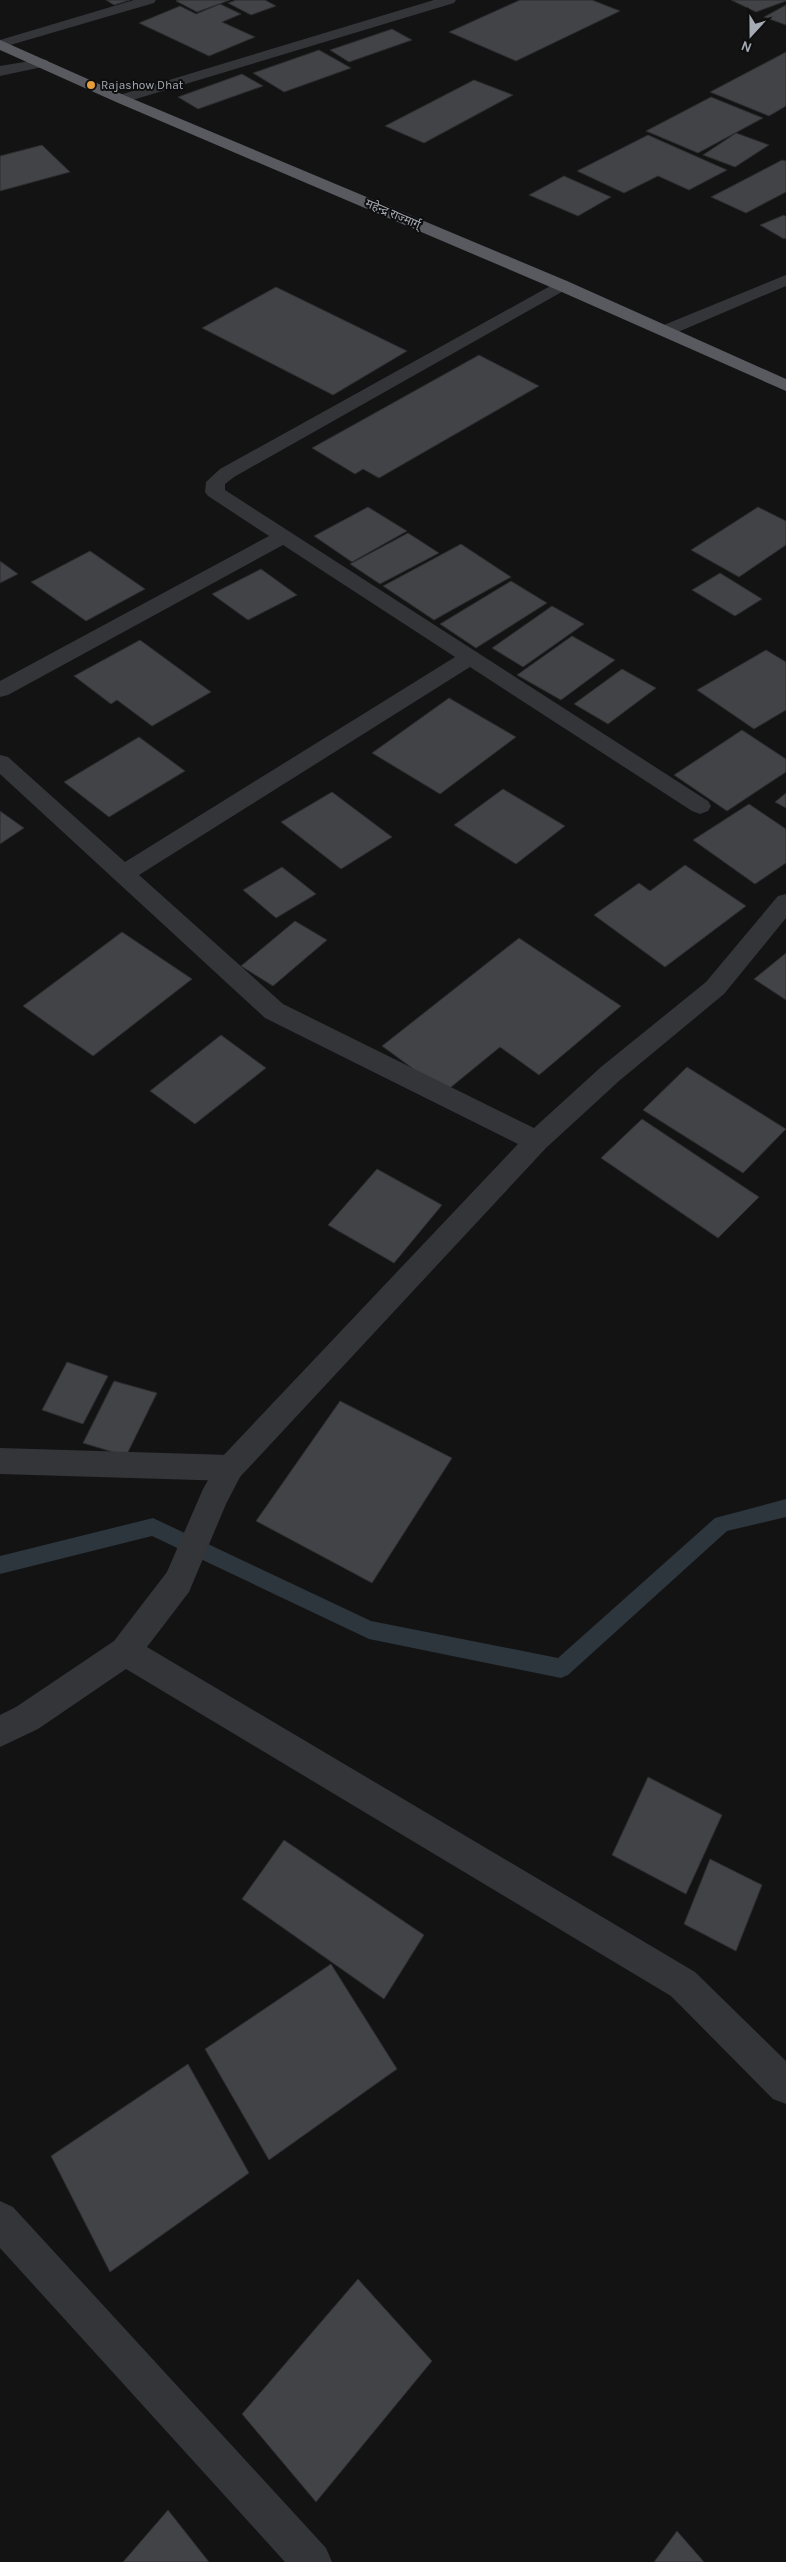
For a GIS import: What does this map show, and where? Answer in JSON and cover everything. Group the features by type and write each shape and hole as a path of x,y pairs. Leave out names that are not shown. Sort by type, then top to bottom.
{"highway":[{"name":"महेन्द्र राज्मार्ग्","path":"0,44 121,99 561,285 786,386"}],"street":[{"path":"0,44 148,0"},
{"path":"121,99 449,0"},
{"path":"0,71 42,62"},
{"path":"665,331 786,280"},
{"path":"561,285 227,473 216,482 215,492 700,806"},
{"path":"0,690 284,536"},
{"path":"123,874 470,657"},
{"path":"0,762 274,1011 537,1141"},
{"path":"0,1732 27,1718 126,1651 178,1582 214,1498 230,1468 537,1141 610,1074 715,988 786,902"},
{"path":"0,1461 230,1468"},
{"path":"126,1651 683,1984 786,2086"},
{"path":"0,2220 312,2562"}],"building":[{"path":"106,0 130,0 114,5"},
{"path":"230,0 197,12 176,1"},
{"path":"236,0 265,0 276,6 251,15 228,3"},
{"path":"520,0 592,0 620,11 516,61 449,32"},
{"path":"731,0 786,0 786,1 756,12"},
{"path":"220,4 241,14 222,22 255,37 209,56 139,23 180,6 196,14"},
{"path":"786,5 786,25 764,17"},
{"path":"392,29 412,40 349,62 330,50"},
{"path":"319,50 351,68 284,92 253,73"},
{"path":"786,52 786,106 769,116 710,92"},
{"path":"242,74 263,86 198,109 178,97"},
{"path":"474,80 513,95 424,143 385,126"},
{"path":"711,97 763,118 698,153 646,131"},
{"path":"736,133 769,145 735,167 703,155"},
{"path":"648,135 727,170 689,190 658,176 624,193 577,171"},
{"path":"42,145 70,172 0,191 0,156"},
{"path":"782,160 786,161 786,192 746,213 711,197"},
{"path":"564,176 611,197 578,216 529,195"},
{"path":"784,215 786,217 786,238 784,239 760,225"},
{"path":"276,287 407,351 333,395 202,328"},
{"path":"479,355 539,386 379,478 363,469 355,474 312,448"},
{"path":"368,507 407,531 352,562 314,536"},
{"path":"758,507 786,521 786,545 739,577 691,550"},
{"path":"408,533 439,553 380,584 350,564"},
{"path":"461,544 511,577 434,620 383,586"},
{"path":"90,551 145,589 86,621 31,582"},
{"path":"0,561 18,574 0,583"},
{"path":"261,569 297,595 248,620 212,594"},
{"path":"720,573 762,599 735,616 692,590"},
{"path":"511,581 547,603 476,648 440,624"},
{"path":"552,606 584,624 523,667 492,648"},
{"path":"572,636 615,660 561,700 517,675"},
{"path":"140,640 211,692 152,726 117,700 111,704 74,676"},
{"path":"766,650 786,662 786,710 754,729 697,690"},
{"path":"622,669 656,688 608,724 574,704"},
{"path":"449,698 516,737 440,794 372,753"},
{"path":"742,730 786,759 786,772 727,811 674,775"},
{"path":"139,737 185,771 109,817 64,782"},
{"path":"503,789 565,826 516,864 454,825"},
{"path":"332,792 392,837 341,869 281,822"},
{"path":"786,793 786,808 775,802"},
{"path":"749,804 786,829 786,863 755,884 693,840"},
{"path":"0,811 24,828 0,844"},
{"path":"685,865 746,906 665,967 594,915 639,883 650,891"},
{"path":"282,867 316,894 276,918 243,890"},
{"path":"295,921 327,940 273,986 241,966"},
{"path":"122,932 192,979 93,1056 23,1006"},
{"path":"519,938 621,1006 539,1075 500,1047 445,1092 382,1046"},
{"path":"786,953 786,1000 754,979"},
{"path":"221,1035 266,1068 195,1124 150,1091"},
{"path":"687,1067 786,1129 743,1173 643,1110"},
{"path":"642,1119 759,1197 718,1238 601,1158"},
{"path":"377,1169 442,1205 394,1263 328,1225"},
{"path":"67,1362 108,1376 83,1424 42,1410"},
{"path":"114,1381 157,1393 126,1456 83,1443"},
{"path":"340,1401 452,1458 372,1583 256,1521"},
{"path":"648,1777 722,1815 686,1894 612,1855"},
{"path":"284,1840 424,1935 384,1999 242,1899"},
{"path":"710,1859 762,1885 736,1951 684,1924"},
{"path":"331,1964 397,2069 269,2160 205,2049"},
{"path":"188,2064 249,2173 110,2272 51,2156"},
{"path":"358,2279 432,2361 316,2502 242,2414"},
{"path":"168,2510 209,2562 123,2562"},
{"path":"677,2531 704,2562 654,2562"}],"waterway":[{"path":"0,1565 153,1527 369,1630 561,1668 722,1524 786,1508"}],"place":[{"name":"Rajashow Dhat","path":"91,85"}]}
